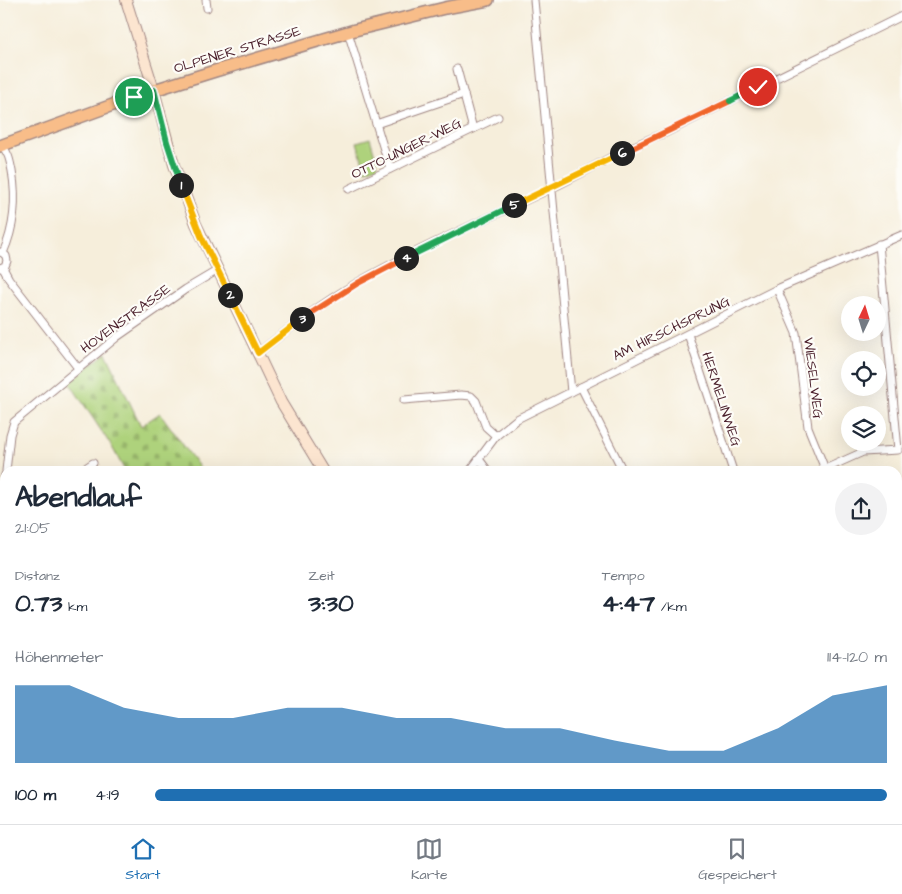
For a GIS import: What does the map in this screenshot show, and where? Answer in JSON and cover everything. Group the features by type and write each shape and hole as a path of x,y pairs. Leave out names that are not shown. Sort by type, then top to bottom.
{"main road":[{"path":"126,0 154,90 174,166 196,224 287,415 320,466"},
{"name":"OLPENER STRASSE","path":"1,146 154,90 348,32 445,8 488,0"}],"street":[{"path":"534,0 572,392"},
{"path":"258,353 311,312 358,283 443,239 552,188 902,16"},
{"path":"348,32 390,169"},
{"name":"OTTO-UNGER-WEG","path":"457,69 473,129"},
{"path":"376,124 464,94"},
{"name":"OTTO-UNGER-WEG","path":"349,189 498,117"},
{"name":"HOVENSTRASSE","path":"1,146 8,152 11,165 14,180 15,212 9,239 2,253 8,261 1,268 78,368 117,337 186,289 218,270"},
{"name":"AM HIRSCHSPRUNG","path":"474,466 496,436 513,422 777,290 902,235"},
{"name":"WIESELWEG","path":"832,466 863,452 898,450 879,244"},
{"name":"WIESELWEG","path":"777,290 796,333 808,427 824,466"},
{"name":"HERMELINWEG","path":"688,334 731,466"},
{"path":"7,466 10,435 14,422 78,368"},
{"path":"580,387 620,466"},
{"path":"404,400 458,395 469,396 476,401 486,427 496,436"},
{"path":"479,459 484,466"},
{"path":"90,466 93,463"}],"green space":[{"path":"370,138 378,166 365,170 357,142"},
{"path":"106,353 141,426 160,413 198,466 122,466 69,382"}],"route":[{"path":"134,97 154,90 174,166 189,208 258,353 311,312 358,283 443,239 758,87"}]}
